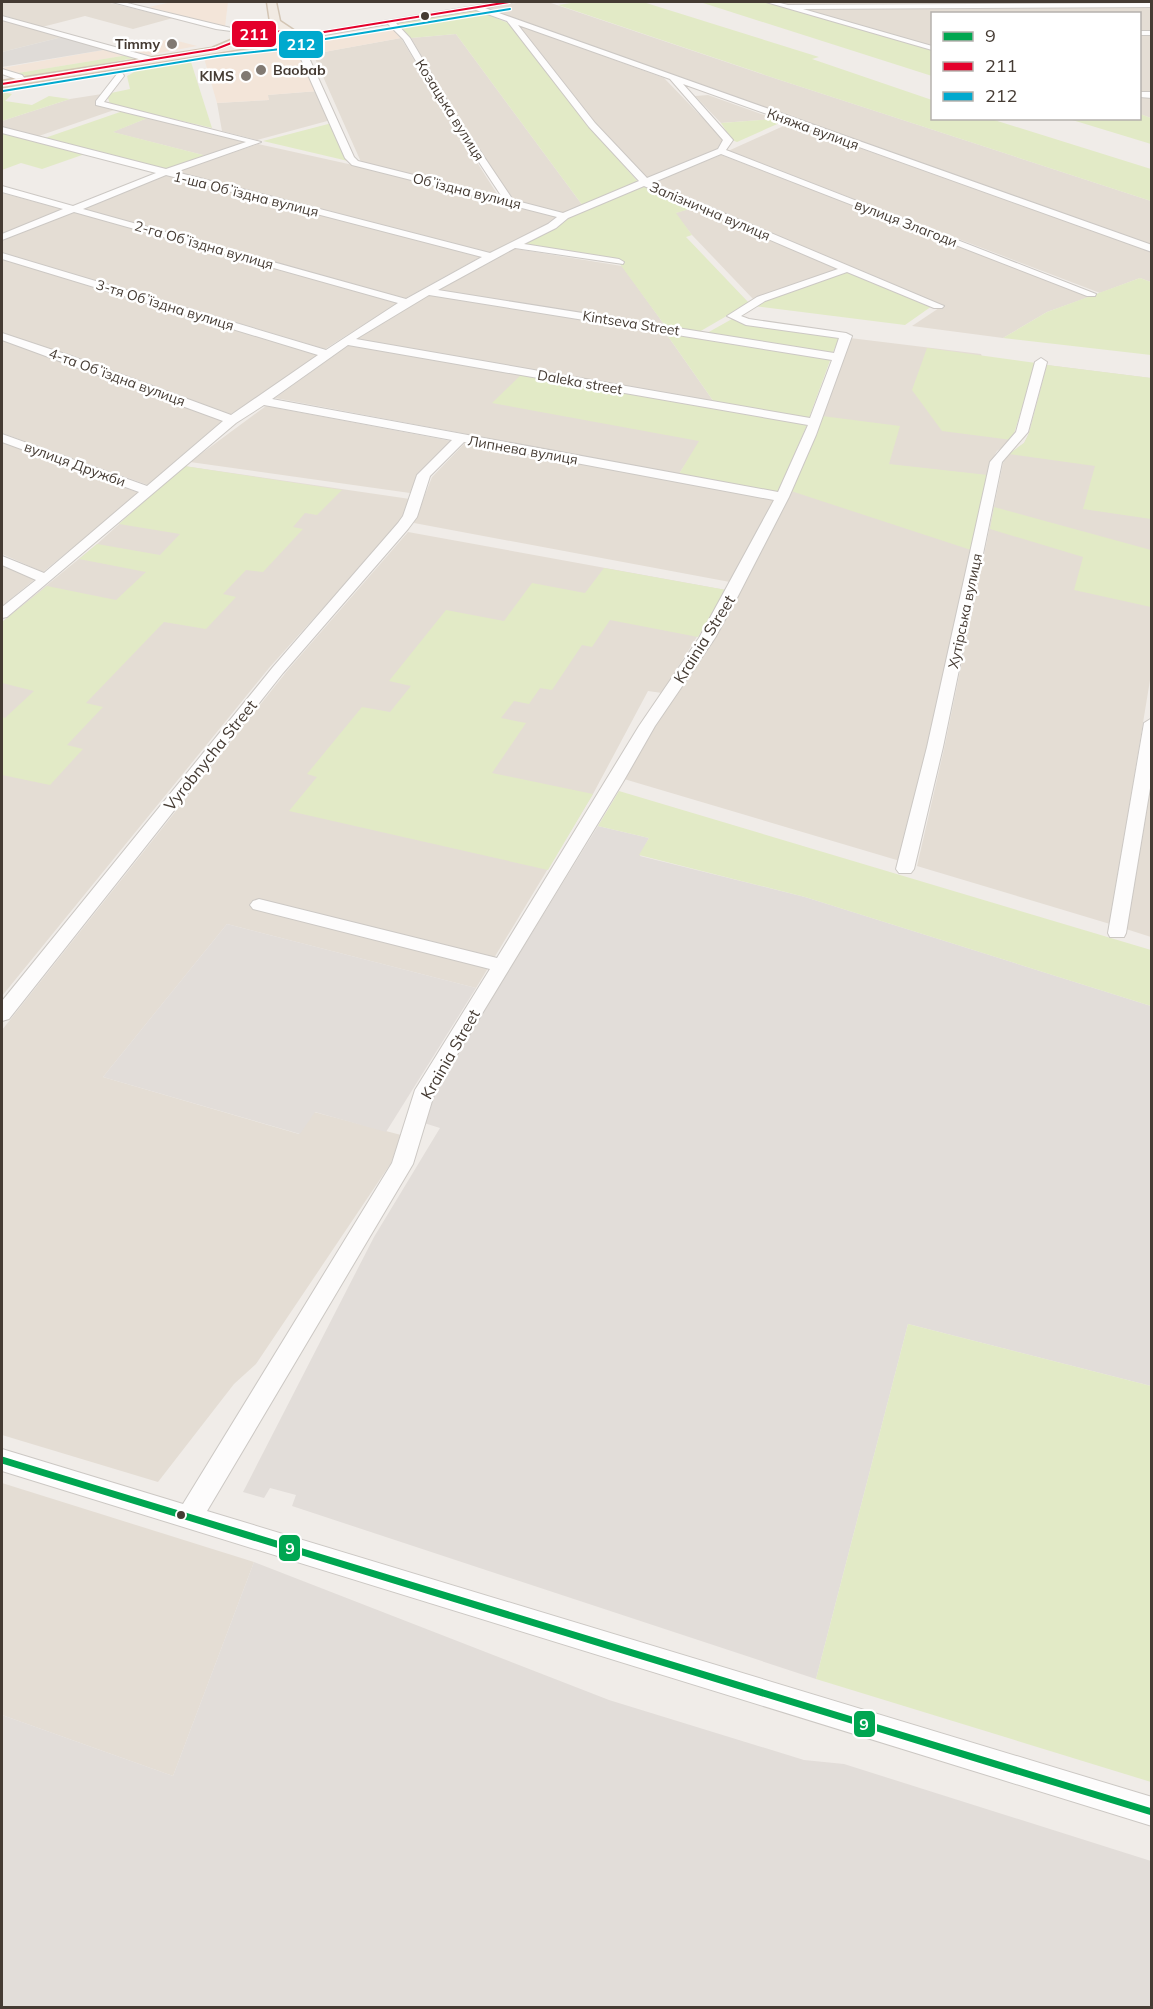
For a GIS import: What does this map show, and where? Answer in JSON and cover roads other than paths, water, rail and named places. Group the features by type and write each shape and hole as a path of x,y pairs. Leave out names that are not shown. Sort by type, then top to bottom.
{"main road":[{"path":"272,2 275,22 288,37"},
{"path":"216,49 262,31 275,22"},
{"path":"262,31 288,37"},
{"path":"248,37 254,41 267,43"},
{"path":"2,84 216,49 267,43 288,37"}],"street":[{"path":"116,2 231,29"},
{"path":"288,37 509,2"},
{"path":"770,2 931,47"},
{"path":"789,7 1152,5"},
{"name":"Княжа вулиця","path":"475,7 1152,249"},
{"path":"2,18 153,60"},
{"name":"Залізнична вулиця","path":"510,20 592,124 650,188 938,306"},
{"name":"Козацька вулиця","path":"388,21 406,38 448,109 509,201"},
{"path":"884,34 913,34"},
{"name":"Обʼїздна вулиця","path":"288,37 301,48 350,158 355,163 564,216"},
{"path":"2,71 20,77 23,81"},
{"path":"2,237 164,173 256,142 99,103 120,76"},
{"path":"2,614 232,420 264,401 346,341 406,302 490,256 552,226 564,216 720,151 728,140 672,78"},
{"name":"1-ша Обʼїздна вулиця","path":"2,130 490,256"},
{"name":"вулиця Злагоди","path":"720,151 1091,294"},
{"name":"2-га Обʼїздна вулиця","path":"2,189 406,302"},
{"path":"513,245 619,262"},
{"name":"3-тя Обʼїздна вулиця","path":"2,256 328,354"},
{"name":"Krainia Street","path":"189,1518 402,1164 425,1090 615,782 647,726 707,638 782,497 814,422 836,357 846,336 746,322 733,316 761,299 847,269"},
{"name":"Kintseva Street","path":"424,291 836,357"},
{"name":"4-та Обʼїздна вулиця","path":"2,336 232,420"},
{"name":"Daleka street","path":"346,341 814,422"},
{"name":"Хутірська вулиця","path":"905,869 935,747 996,462 1002,453 1017,441 1022,432 1041,362"},
{"name":"Липнева вулиця","path":"264,401 782,497"},
{"name":"вулиця Дружби","path":"2,438 148,491"},
{"name":"Vyrobnycha Street","path":"2,1014 278,670 404,526 410,517 424,475 460,439"},
{"path":"2,560 46,579"},
{"path":"1117,933 1152,723"},
{"path":"259,905 502,966"},
{"path":"2,1460 1152,1812"}],"place":[{"name":"Timmy","path":"172,44"},
{"name":"Baobab","path":"261,70"},
{"name":"KIMS","path":"246,76"}]}
